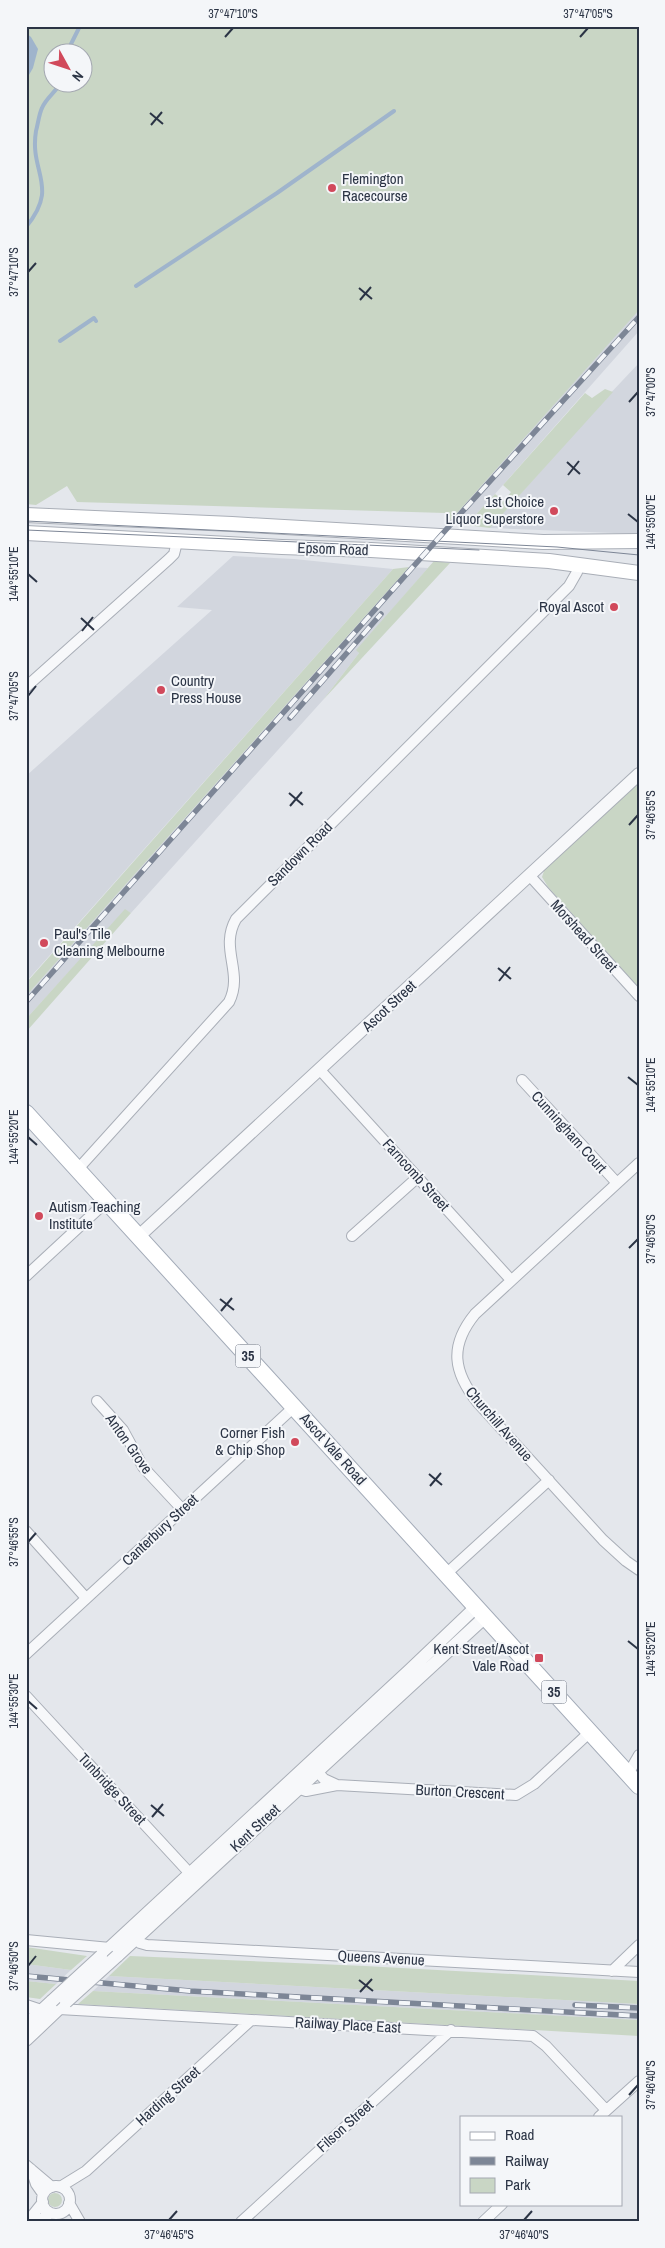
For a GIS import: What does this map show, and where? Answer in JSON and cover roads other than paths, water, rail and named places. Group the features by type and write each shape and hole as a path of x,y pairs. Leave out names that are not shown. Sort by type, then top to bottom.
{"main road":[{"name":"Epsom Road","path":"26,515 232,524 542,542 639,541"},
{"name":"Epsom Road","path":"26,533 177,542 370,550 579,564 639,573"},
{"name":"Ascot Vale Road","path":"26,1112 633,1780"}],"street":[{"path":"26,687 169,559 174,554 177,542"},
{"name":"Sandown Road","path":"78,1169 229,1002 235,987 235,977 228,942 236,919 569,586 579,564"},
{"name":"Ascot Street","path":"139,1236 639,774"},
{"name":"Morshead Street","path":"530,876 639,996"},
{"name":"Farncomb Street","path":"320,1070 511,1280"},
{"name":"Cunningham Court","path":"522,1080 617,1183"},
{"name":"Churchill Avenue","path":"639,1163 511,1280 466,1325 460,1336 457,1361 461,1378 469,1392 615,1552 639,1570"},
{"path":"352,1236 418,1177"},
{"path":"26,1276 107,1201"},
{"name":"Anton Grove","path":"97,1401 123,1430 143,1467 182,1509"},
{"name":"Canterbury Street","path":"26,1654 294,1407"},
{"path":"446,1574 548,1480"},
{"path":"26,1532 86,1598"},
{"name":"Kent Street","path":"26,2040 109,1953 132,1935 481,1612"},
{"name":"Tunbridge Street","path":"26,1696 194,1878"},
{"name":"Burton Crescent","path":"293,1786 306,1792 337,1785 516,1795 534,1784 590,1732"},
{"path":"633,1780 639,1755"},
{"path":"313,1767 324,1779 337,1785"},
{"name":"Queens Avenue","path":"132,1935 140,1943 164,1946 639,1972"},
{"path":"26,1940 109,1953"},
{"path":"612,1971 639,1945"},
{"name":"Kent Street","path":"26,2025 40,2011 59,2004"},
{"name":"Railway Place East","path":"59,2004 250,2021 450,2030 533,2036 546,2046 603,2114"},
{"path":"26,2006 40,2011"},
{"name":"Harding Street","path":"56,2187 86,2171 250,2021"},
{"name":"Filson Street","path":"241,2222 450,2030"},
{"path":"603,2114 639,2082"},
{"path":"28,2167 69,2199 80,2222"},
{"path":"28,2167 43,2198 44,2207 74,2222"},
{"name":"Harding Street","path":"69,2199 86,2171"},
{"path":"27,2222 43,2198 56,2187"},
{"path":"36,2222 66,2209 69,2199"},
{"path":"483,2222 500,2206"}],"water":[{"path":"26,33 31,37 38,49 33,68 26,80"}],"waterway":[{"path":"72,42 80,26"},
{"path":"26,227 36,213 41,201 41,179 35,146 36,131 41,110 53,92"},
{"path":"136,286 277,193 394,111"},
{"path":"60,341 94,318 96,321"}],"tram line":[{"path":"26,521 557,547 639,555"},
{"path":"26,530 479,550"}],"railway":[{"path":"26,1002 452,523 639,317"},
{"path":"290,718 381,614"},
{"path":"26,1976 190,1991 639,2016"},
{"path":"575,2005 639,2008"}],"place":[{"name":"Flemington Racecourse","path":"332,188"},
{"name":"1st Choice Liquor Superstore","path":"554,511"},
{"name":"Royal Ascot","path":"614,607"},
{"name":"Country Press House","path":"161,690"},
{"name":"Paul's Tile Cleaning Melbourne","path":"44,943"},
{"name":"Autism Teaching Institute","path":"39,1216"},
{"name":"Corner Fish & Chip Shop","path":"295,1442"},
{"name":"Kent Street/Ascot Vale Road","path":"539,1658"}]}
